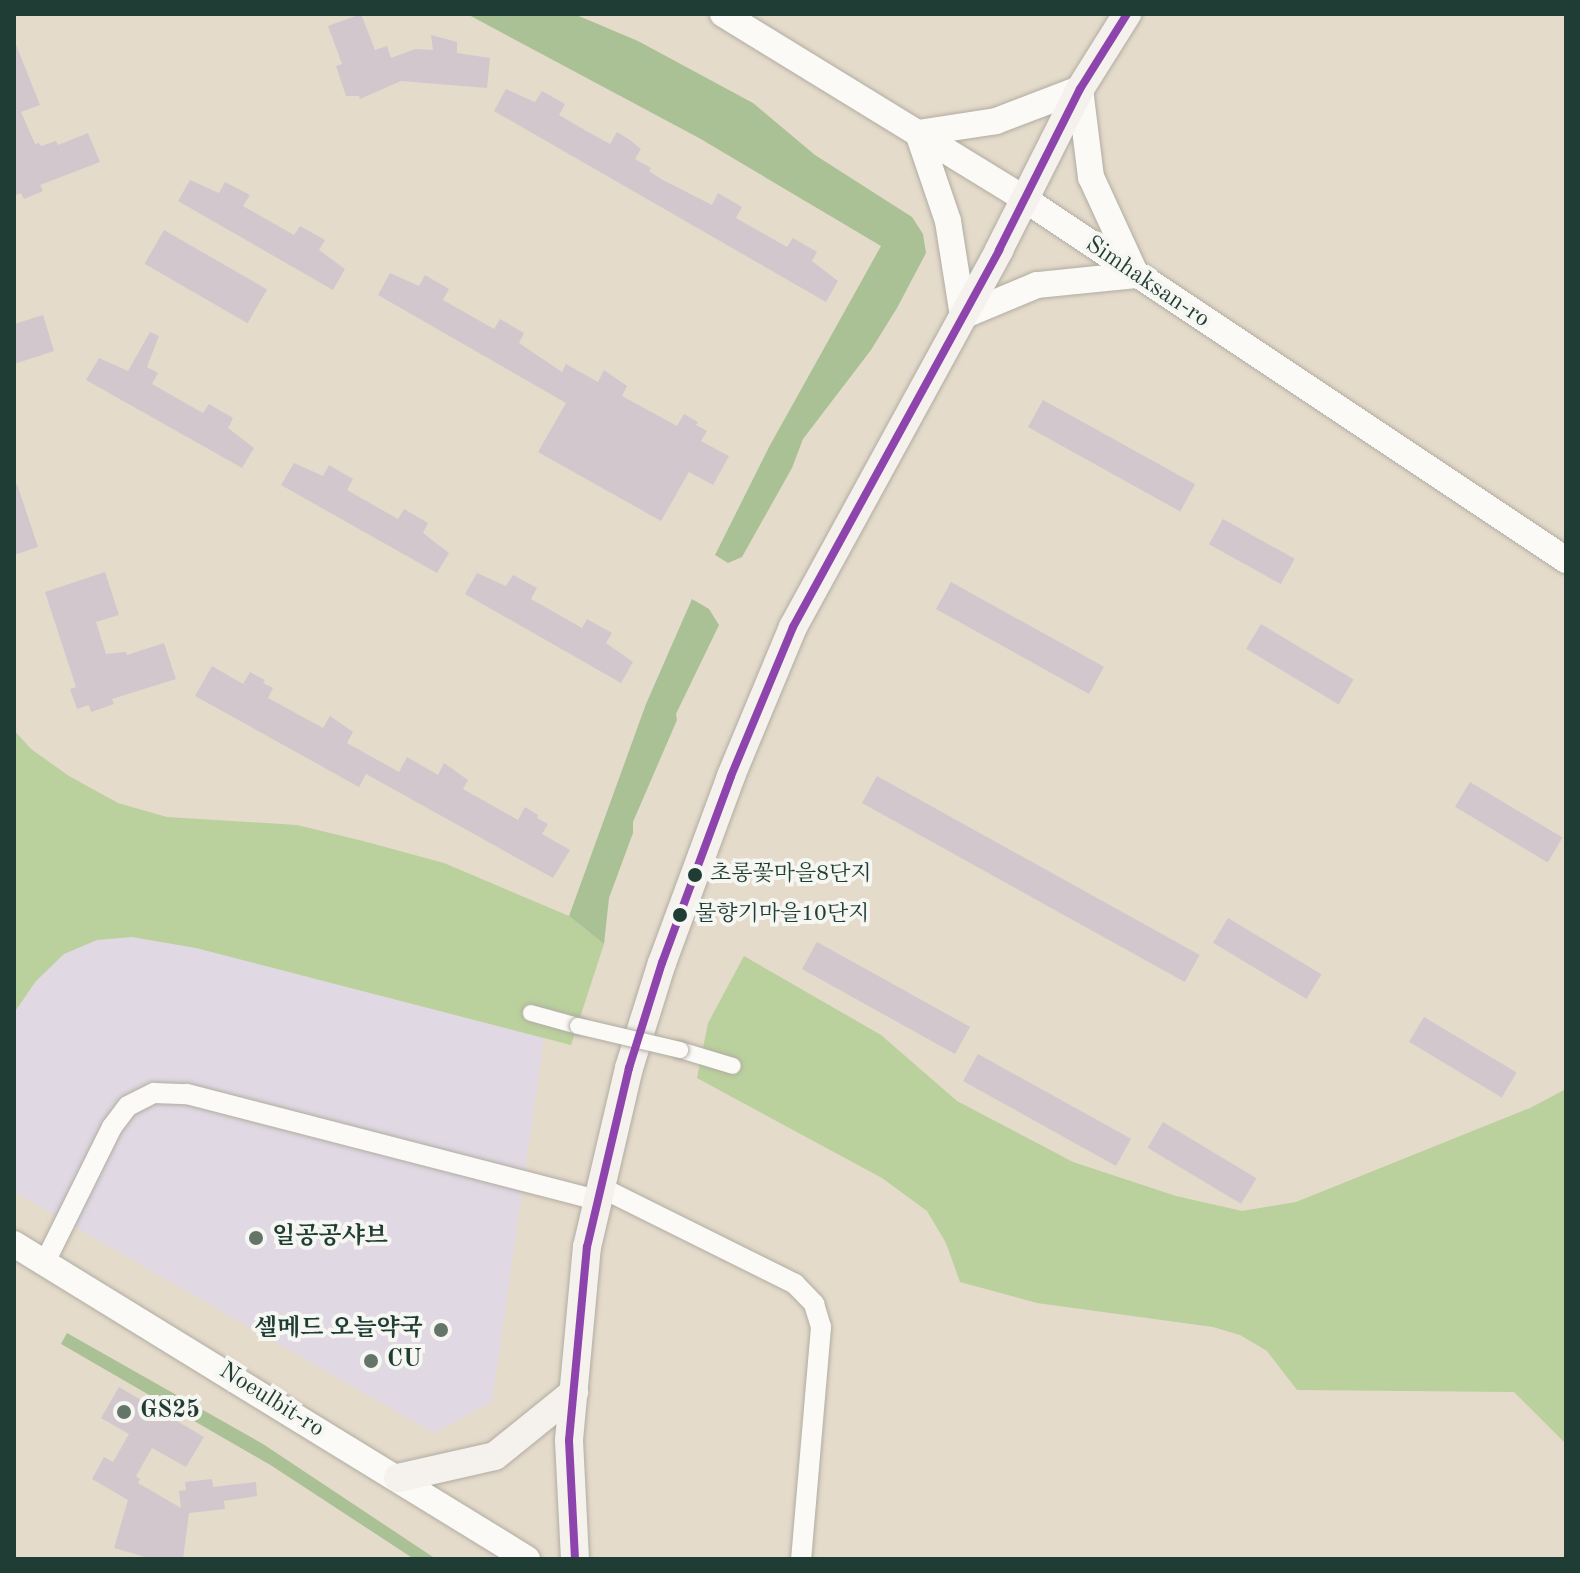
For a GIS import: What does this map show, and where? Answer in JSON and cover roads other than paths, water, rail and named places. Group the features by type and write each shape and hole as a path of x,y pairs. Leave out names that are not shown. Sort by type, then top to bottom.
{"main road":[{"path":"575,1559 569,1440 587,1247 629,1068 662,963 742,749 793,627 963,316 1080,89 1127,14"},
{"path":"398,1478 495,1456 574,1392"}],"street":[{"name":"Simhaksan-ro","path":"723,14 1023,198 1566,560"},
{"path":"1080,89 1091,177 1136,275 1037,285 963,316 948,221 918,133 996,121 1080,89"},
{"path":"531,1013 733,1066"},
{"path":"45,1262 112,1127 128,1106 154,1093 187,1094 598,1194 795,1284 814,1304 821,1327 801,1559"},
{"name":"Noeulbit-ro","path":"14,1244 527,1559"}],"place":[{"name":"초롱꽃마을8단지","path":"695,875"},
{"name":"물향기마을10단지","path":"680,915"},
{"name":"일공공샤브","path":"256,1238"},
{"name":"셀메드 오늘약국","path":"441,1330"},
{"name":"CU","path":"371,1361"},
{"name":"GS25","path":"124,1412"}]}
